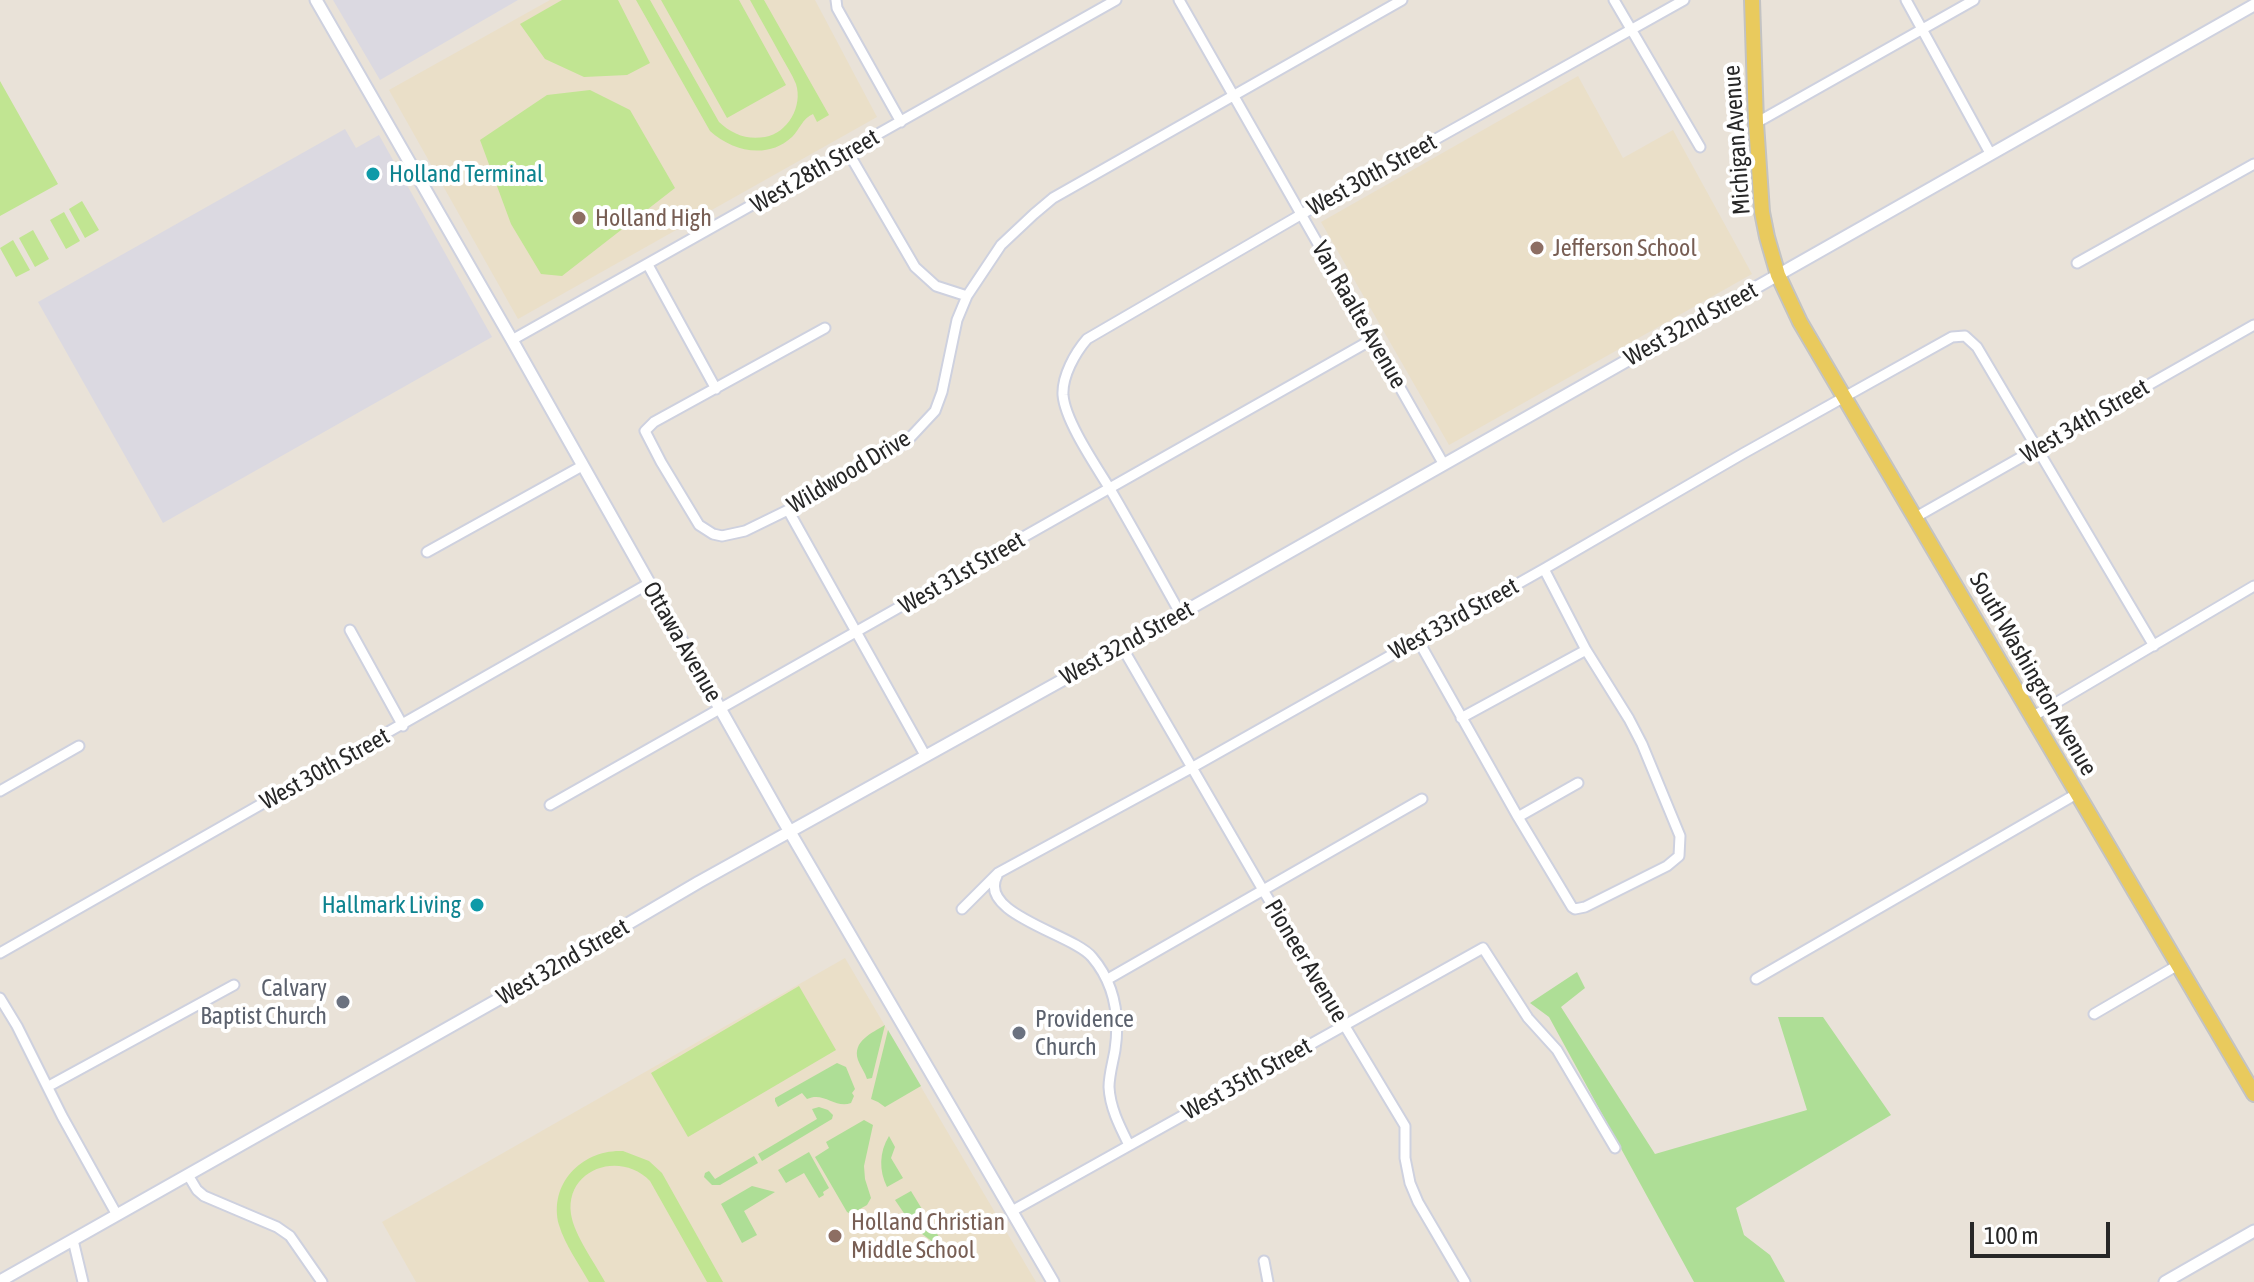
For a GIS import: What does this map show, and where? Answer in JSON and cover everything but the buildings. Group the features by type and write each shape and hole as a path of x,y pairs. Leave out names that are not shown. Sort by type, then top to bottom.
{"main road":[{"name":"Michigan Avenue","path":"1752,0 1762,212 1778,275"},
{"name":"South Washington Avenue","path":"1778,275 1800,322 2254,1094"}],"street":[{"name":"Ottawa Avenue","path":"316,0 789,831 1053,1282"},
{"path":"836,0 837,8 901,122"},
{"name":"West 28th Street","path":"512,340 1116,0"},
{"name":"Van Raalte Avenue","path":"1179,0 1443,463"},
{"name":"Wildwood Drive","path":"716,389 654,422 645,431 699,525 722,536 745,531 788,510 906,442 935,411 957,320 967,296 1001,245 1053,198 1402,0"},
{"path":"1614,0 1700,147"},
{"name":"West 30th Street","path":"1109,489 1082,444 1063,395 1071,364 1087,339 1302,214 1684,0"},
{"path":"1906,0 1990,153"},
{"path":"1756,123 1974,0"},
{"name":"West 32nd Street","path":"0,1281 789,831 1122,647 2254,5"},
{"path":"848,152 915,267 936,286 967,296"},
{"path":"2077,263 2254,164"},
{"path":"648,265 716,389 825,328"},
{"name":"West 34th Street","path":"1916,517 2254,325"},
{"name":"West 33rd Street","path":"962,909 998,873 1193,767 1952,337 1965,336 1977,347 2037,449"},
{"name":"West 31st Street","path":"550,805 1373,339"},
{"path":"2037,449 2154,646"},
{"path":"427,552 582,466"},
{"path":"1109,489 1180,613"},
{"path":"788,510 925,755"},
{"path":"1418,640 1570,905 1575,909 1585,907 1667,866 1679,856 1680,836 1650,761 1544,569"},
{"name":"West 30th Street","path":"0,953 648,584"},
{"path":"2032,717 2254,586"},
{"path":"350,630 403,726"},
{"name":"Pioneer Avenue","path":"1122,647 1405,1126 1405,1158 1410,1183 1465,1282"},
{"path":"1461,718 1586,650"},
{"path":"0,791 79,746"},
{"path":"1518,817 1578,783"},
{"path":"1756,979 2078,793"},
{"path":"1108,979 1422,799"},
{"path":"998,873 994,881 1002,904 1015,915 1087,951 1108,979 1117,1020 1109,1086 1114,1116 1129,1145"},
{"name":"West 35th Street","path":"1012,1211 1483,948 1528,1018 1557,1050 1615,1148"},
{"path":"2094,1014 2178,965"},
{"path":"49,1086 234,985"},
{"path":"0,998 117,1215"},
{"path":"0,1017 17,1026"},
{"path":"188,1175 204,1196 277,1227 290,1236 322,1282"},
{"path":"2165,1282 2254,1231"},
{"path":"73,1240 83,1282"},
{"path":"1264,1261 1268,1282"}],"shaded area":[{"path":"333,0 518,0 380,80"},
{"name":"Holland High","path":"550,0 815,0 877,117 518,319 389,90"},
{"name":"Jefferson School","path":"1578,76 1623,158 1673,130 1752,274 1449,445 1321,222"},
{"name":"Holland Terminal","path":"345,129 356,148 379,135 492,337 163,523 38,302"},
{"path":"845,958 1036,1282 416,1282 382,1222"}],"green space":[{"path":"562,0 618,0 650,63 627,75 584,77 545,59 520,24"},
{"path":"636,0 650,0 719,122 740,135 758,138 773,134 787,124 795,109 798,92 750,0 764,0 829,115 817,122 813,114 809,116 792,137 772,149 750,150 729,144 710,131"},
{"path":"661,0 739,0 786,85 727,118"},
{"path":"0,81 58,184 0,216"},
{"path":"590,90 630,110 675,188 562,276 541,274 511,224 480,140 547,95"},
{"path":"82,201 99,230 85,238 69,209"},
{"path":"64,212 80,241 66,249 50,220"},
{"path":"33,230 49,259 35,267 19,238"},
{"path":"13,240 30,270 16,277 0,248"},
{"path":"1577,972 1585,988 1561,1007 1655,1154 1807,1110 1778,1017 1823,1017 1891,1115 1736,1208 1744,1235 1770,1255 1785,1282 1694,1282 1549,1017 1530,1003"},
{"path":"799,986 836,1050 688,1137 651,1073"},
{"path":"885,1025 872,1078 867,1079 858,1060 858,1048 864,1038"},
{"path":"888,1030 921,1086 885,1107 871,1099"},
{"path":"837,1063 846,1067 855,1089 851,1103 840,1104 819,1097 807,1099 802,1093 778,1107 775,1098"},
{"path":"819,1107 828,1110 833,1115 832,1119 762,1161 758,1154 817,1119 812,1109"},
{"path":"864,1120 873,1125 864,1166 871,1198 867,1205 851,1214 815,1157 829,1148 826,1142"},
{"path":"889,1136 895,1147 891,1158 903,1178 887,1187 881,1162"},
{"path":"623,1151 649,1161 662,1173 723,1282 707,1282 650,1181 638,1172 610,1166 585,1176 571,1198 576,1231 605,1282 589,1282 559,1225 559,1195 564,1183 582,1162 608,1152"},
{"path":"809,1152 829,1188 819,1198 804,1173 786,1183 778,1170"},
{"path":"754,1156 758,1163 720,1185 712,1185 704,1177 709,1171 715,1179"},
{"path":"752,1186 775,1192 744,1211 757,1235 742,1243 721,1204"},
{"path":"911,1191 939,1237 933,1242 914,1228 895,1200"}],"place":[{"name":"Holland Terminal","path":"373,174"},
{"name":"Holland High","path":"579,218"},
{"name":"Jefferson School","path":"1537,248"},
{"name":"Hallmark Living","path":"477,905"},
{"name":"Calvary Baptist Church","path":"343,1002"},
{"name":"Providence Church","path":"1019,1033"},
{"name":"Holland Christian Middle School","path":"835,1236"}]}
